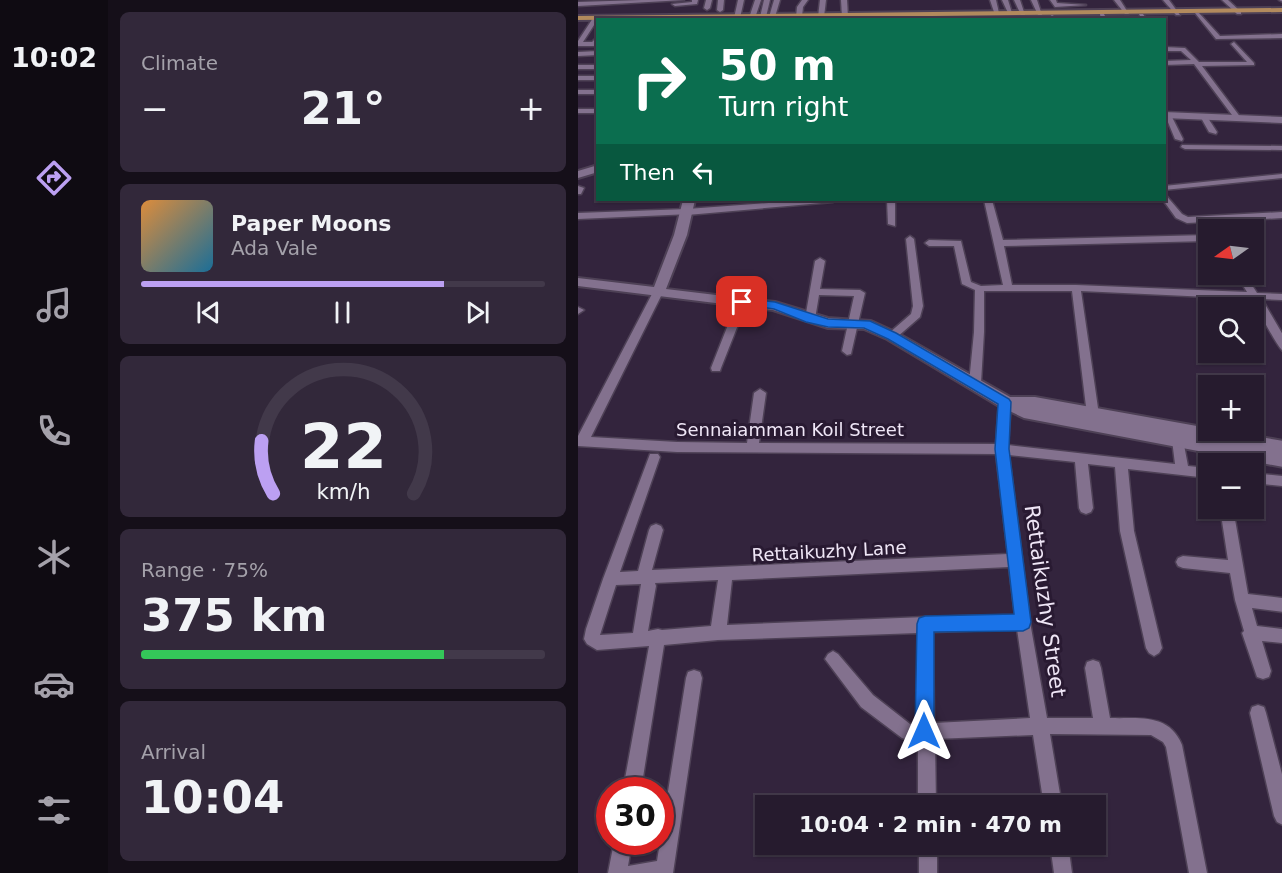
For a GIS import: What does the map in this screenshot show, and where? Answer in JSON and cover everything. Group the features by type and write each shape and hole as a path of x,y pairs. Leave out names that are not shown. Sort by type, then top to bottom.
{"main road":[{"path":"948,18 997,12 1010,12 1023,17 1040,14 1283,11"},
{"path":"737,18 1143,17 1177,13 1238,12"},
{"path":"605,18 639,15 680,18"},
{"path":"579,17 594,19"},
{"path":"892,18 918,18"},
{"path":"578,175 596,169"},
{"path":"658,292 688,206"},
{"path":"578,282 775,306 828,323 866,324 892,336 1005,402 1030,414 1178,436 1283,448"},
{"path":"1005,402 1036,403 1283,460"}],"street":[{"path":"674,2 681,0"},
{"path":"578,5 664,1 695,3 695,0"},
{"path":"707,8 709,0"},
{"path":"720,10 721,0"},
{"path":"737,18 742,0"},
{"path":"752,18 758,0"},
{"path":"763,17 767,0"},
{"path":"772,17 777,0"},
{"path":"799,17 800,7 805,0"},
{"path":"821,17 823,0"},
{"path":"844,0 845,17"},
{"path":"993,0 997,12"},
{"path":"1005,0 1010,12"},
{"path":"1017,0 1023,17"},
{"path":"1034,0 1040,14"},
{"path":"1083,5 1055,5 1053,0 1077,0 1083,5 1090,14"},
{"path":"1117,0 1127,13"},
{"path":"1166,0 1177,13"},
{"path":"1225,0 1238,12"},
{"path":"661,11 664,1"},
{"path":"639,15 641,2"},
{"path":"650,11 653,2"},
{"path":"672,11 674,2"},
{"path":"626,13 630,3"},
{"path":"579,17 591,4"},
{"path":"578,48 604,4"},
{"path":"1197,14 1218,38 1283,36"},
{"path":"578,48 594,44 596,41"},
{"path":"1234,44 1252,64"},
{"path":"578,48 588,49"},
{"path":"578,48 596,52"},
{"path":"1166,49 1183,49 1237,118"},
{"path":"1166,63 1263,63"},
{"path":"579,69 596,67"},
{"path":"579,69 596,75"},
{"path":"578,78 596,76"},
{"path":"578,86 596,85"},
{"path":"578,92 596,92"},
{"path":"578,98 596,98"},
{"path":"578,110 596,106"},
{"path":"578,110 596,111"},
{"path":"1179,139 1166,115 1283,120"},
{"path":"1204,116 1213,132"},
{"path":"1185,147 1283,148"},
{"path":"1166,188 1283,176"},
{"path":"1166,198 1179,216 1187,220 1283,215"},
{"path":"578,216 688,206 809,201"},
{"path":"891,201 892,224"},
{"path":"988,201 1008,288"},
{"path":"999,243 1198,238"},
{"path":"892,336 916,315 918,306 910,239"},
{"path":"929,243 958,243 967,284 980,289 1076,288 1283,297"},
{"path":"810,319 820,261"},
{"path":"1247,285 1269,318 1283,347"},
{"path":"1076,288 1093,415"},
{"path":"975,383 980,289"},
{"path":"580,441 658,292"},
{"path":"815,292 860,294 847,351"},
{"path":"716,368 742,302"},
{"path":"752,447 760,393"},
{"name":"Rettaikuzhy Street","path":"1005,402 1002,449 1023,622 1051,795"},
{"path":"1178,436 1182,469"},
{"name":"Sennaiamman Koil Street","path":"580,441 656,452 752,447 1002,449 1198,471"},
{"path":"656,452 610,579 592,639 597,643 659,636 718,633 1023,622"},
{"path":"1081,459 1086,508"},
{"path":"1121,464 1127,531 1154,648"},
{"path":"1264,479 1283,481"},
{"path":"1228,519 1242,600 1263,671"},
{"path":"639,638 649,586 644,576 656,530"},
{"name":"Rettaikuzhy Lane","path":"610,579 1016,560"},
{"path":"1183,562 1235,567"},
{"path":"718,633 726,574"},
{"path":"1242,600 1283,605"},
{"path":"925,624 924,731 927,795"},
{"path":"1250,633 1283,636"},
{"path":"634,777 659,636"},
{"path":"833,659 867,701 908,732 1041,726 1103,726 1152,727 1169,736 1174,745 1198,873"},
{"path":"1093,668 1103,726"},
{"path":"634,873 664,871 694,678"},
{"path":"1258,713 1283,816"},
{"path":"617,873 620,855"},
{"path":"928,855 928,873"},
{"path":"1061,855 1063,873"}],"route":[{"path":"742,302 775,306 828,323 866,324 892,336 1005,402 1002,449 1023,622 925,624 924,731"}]}
